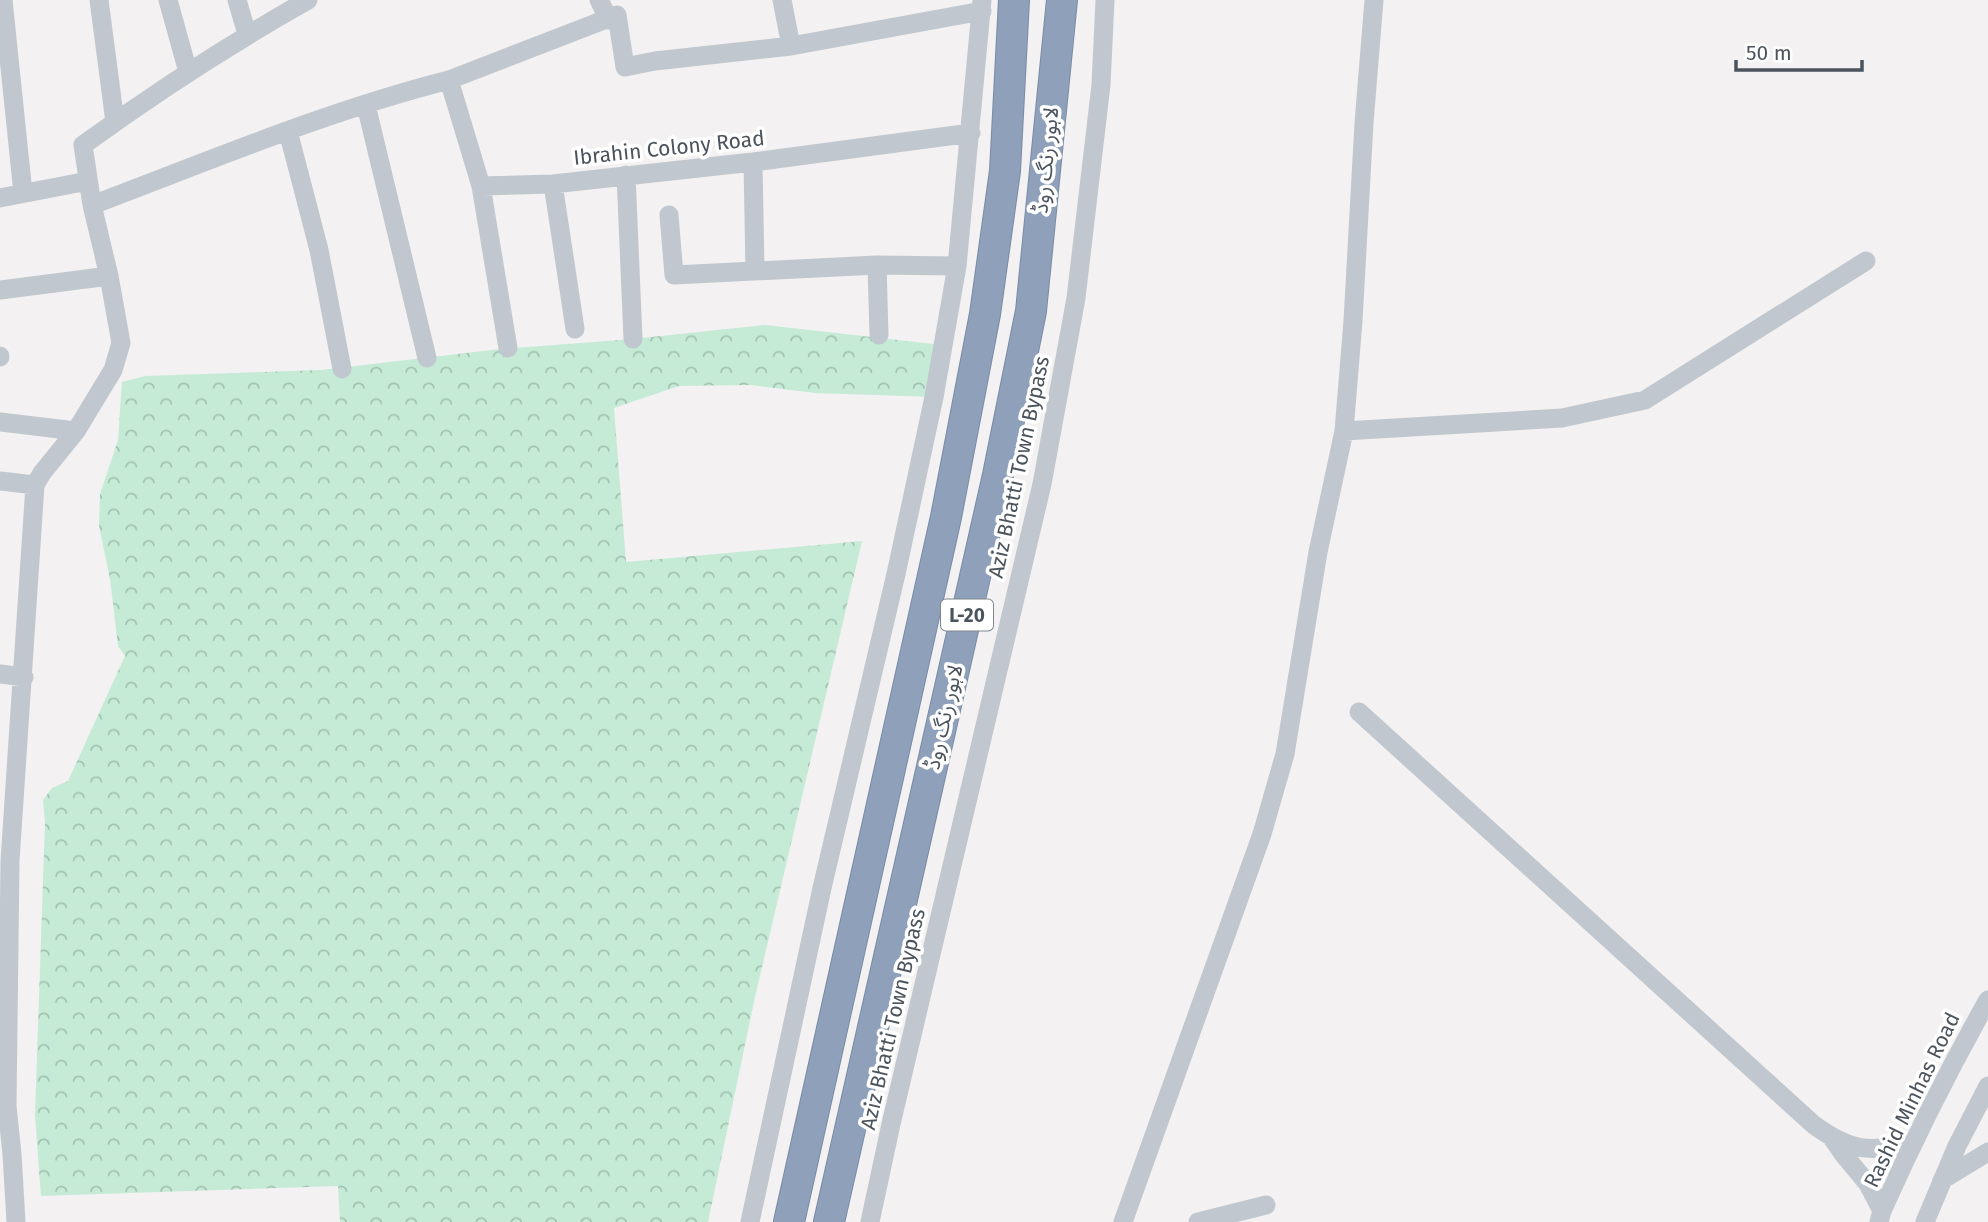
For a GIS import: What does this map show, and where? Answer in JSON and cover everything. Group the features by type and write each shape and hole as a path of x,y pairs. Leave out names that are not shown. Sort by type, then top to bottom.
{"highway":[{"name":"لاہور رنگ روڈ","path":"789,1222 946,517 985,314 1005,171 1014,0"},
{"name":"لاہور رنگ روڈ","path":"829,1222 999,475 1031,311 1062,0"}],"street":[{"path":"3,0 6,70 23,193"},
{"path":"99,0 115,122"},
{"path":"168,0 188,72"},
{"path":"237,0 247,34"},
{"path":"16,1222 6,1156 5,862 24,677 36,485 42,473 76,431 113,370 121,343 92,205 83,145 188,72 307,0"},
{"path":"599,0 609,20"},
{"path":"782,0 791,46"},
{"name":"Aziz Bhatti Town Bypass","path":"870,1222 1042,484 1076,298 1101,85 1105,0"},
{"path":"1123,1222 1262,834 1285,754 1318,551 1344,431 1374,0"},
{"path":"92,205 288,131 405,91 449,80 617,15 625,67 655,61 791,46 982,5 957,267 934,397 896,574 822,888 750,1222"},
{"path":"449,80 481,186 508,348"},
{"path":"366,104 427,358"},
{"path":"288,131 319,250 342,369"},
{"name":"Ibrahin Colony Road","path":"481,186 553,184 753,162 971,133"},
{"path":"753,162 755,271"},
{"path":"626,175 633,339"},
{"path":"0,198 88,181"},
{"path":"553,184 575,329"},
{"path":"669,215 674,275 877,265 957,267"},
{"path":"1344,431 1562,418 1645,400 1866,261"},
{"path":"877,265 879,335"},
{"path":"0,290 109,276"},
{"path":"0,422 76,431"},
{"path":"0,481 36,485"},
{"path":"0,674 24,677"},
{"path":"1359,712 1654,983 1833,1139 1868,1184 1881,1216"},
{"name":"Rashid Minhas Road","path":"1881,1216 1912,1143 1988,1000"},
{"path":"1925,1222 1942,1180 1988,1087"},
{"path":"1833,1139 1863,1149 1912,1143"},
{"path":"1942,1180 1988,1152"},
{"path":"1198,1222 1266,1205"}],"green space":[{"path":"765,325 942,345 934,397 815,393 751,385 679,386 614,408 626,562 862,541 755,997 708,1222 340,1222 338,1186 41,1196 35,1115 45,822 43,800 52,788 68,781 125,656 118,646 110,579 99,526 100,494 118,440 122,382 145,376 321,370 500,349"}]}
